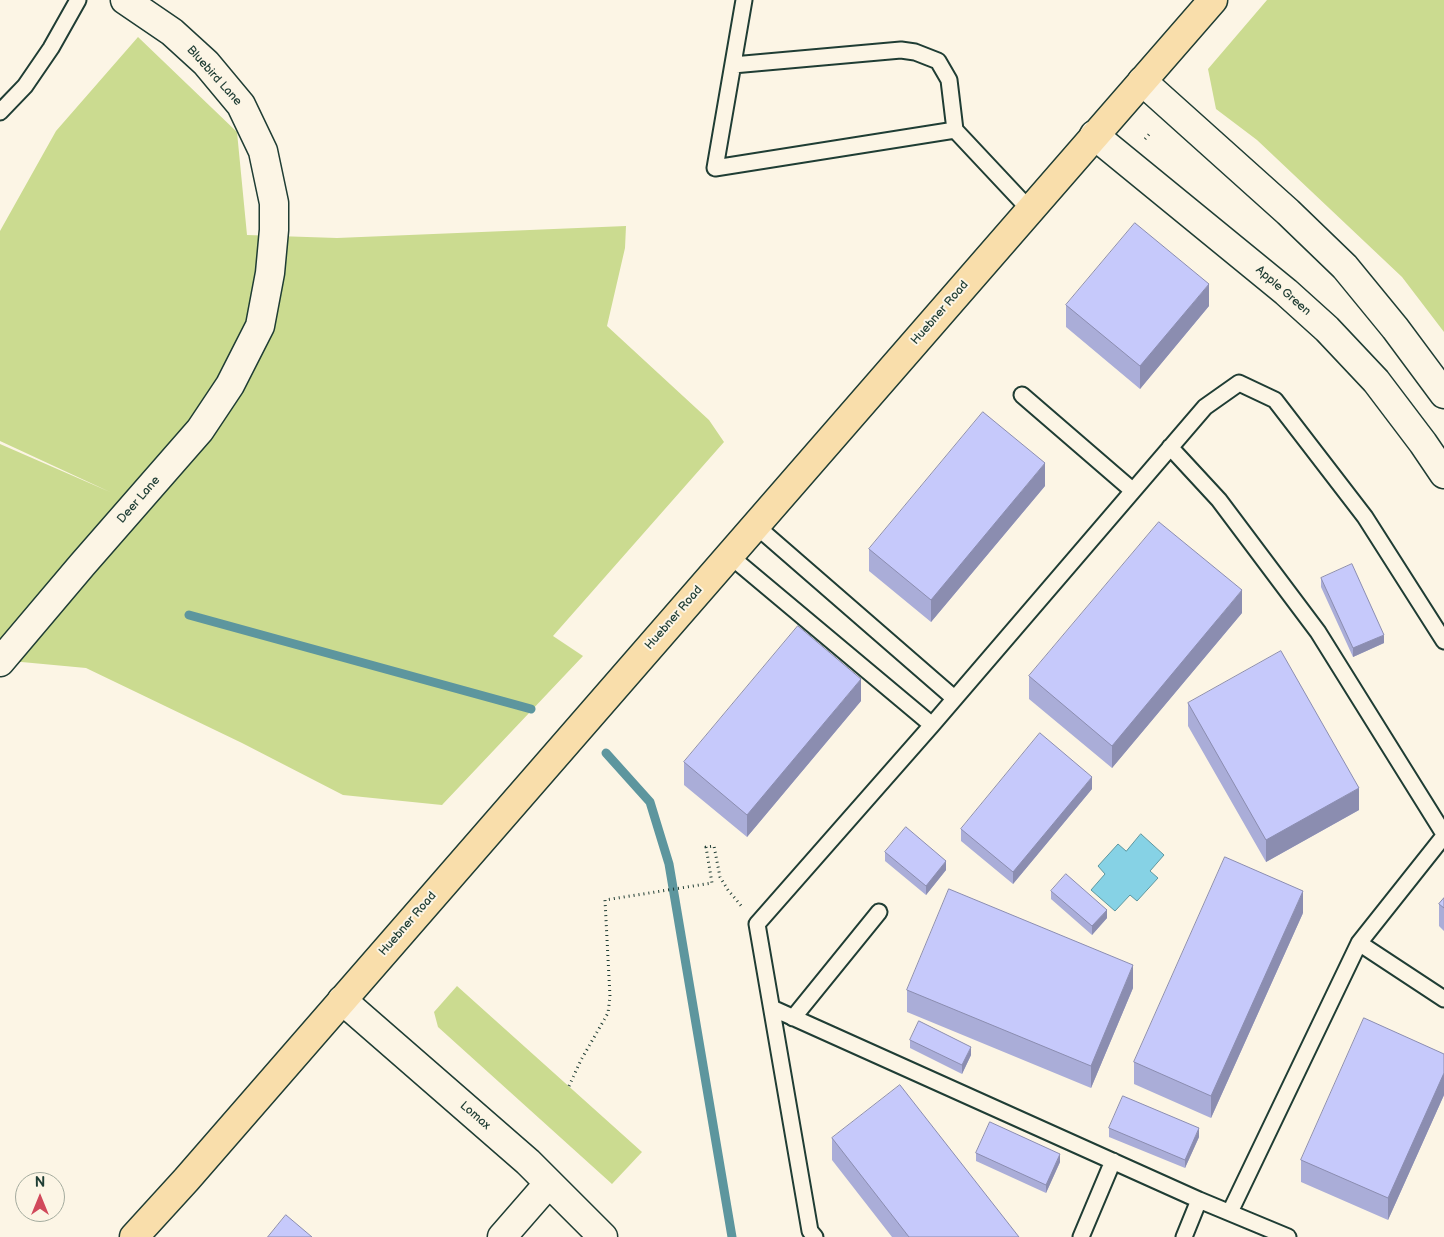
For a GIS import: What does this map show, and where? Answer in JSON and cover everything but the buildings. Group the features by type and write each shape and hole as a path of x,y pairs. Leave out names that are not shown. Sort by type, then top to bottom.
{"main road":[{"name":"Huebner Road","path":"134,1237 1214,0"}],"street":[{"name":"Bluebird Lane","path":"125,0 172,32 206,63 241,105 263,151 274,203 274,230 270,272 260,326"},
{"path":"1142,81 1288,212 1345,267 1395,328 1444,394"},
{"name":"Apple Green","path":"1094,136 1286,292 1326,329 1376,381 1444,474"},
{"name":"Deer Lane","path":"0,662 200,430 230,385 260,326"},
{"name":"Lomax","path":"342,1000 528,1162 603,1237"},
{"path":"502,1237 548,1183"}],"lane":[{"path":"0,112 25,86 51,48 78,0"},
{"path":"744,0 715,168 955,130"},
{"path":"733,65 901,50 915,52 938,61 949,80 955,130 1030,210"},
{"path":"815,1237 810,1231 757,924 932,725 1205,407 1240,383 1275,400 1365,517 1444,641"},
{"path":"1022,395 1132,490"},
{"path":"1170,447 1220,500 1318,632 1444,835 1359,942 1230,1212"},
{"path":"755,525 954,698"},
{"path":"729,555 932,725"},
{"path":"793,1018 879,912"},
{"path":"1359,942 1444,999"},
{"path":"772,1008 1199,1200 1288,1237"},
{"path":"1081,1237 1113,1161"},
{"path":"1184,1237 1199,1200"}],"path":[{"path":"1143,141 1151,132"},
{"path":"568,1086 608,1013 610,997 605,900 712,883 706,847 714,846 720,877 728,890 757,924"}],"green space":[{"path":"1267,0 1444,0 1444,332 1402,277 1257,140 1216,109 1208,69"},
{"path":"138,37 237,132 247,235 337,238 626,226 625,248 607,326 709,420 724,442 553,636 583,656 442,805 343,795 242,743 86,668 0,660 0,444 110,492 0,441 0,231 56,131"},
{"path":"457,986 642,1152 612,1184 438,1027 434,1012"}],"water":[{"path":"1141,834 1164,855 1150,871 1158,878 1137,901 1130,895 1115,911 1091,890 1105,874 1098,866 1118,844 1126,851"}],"waterway":[{"path":"189,615 531,709"},
{"path":"606,753 650,802 669,864 732,1237"}]}
